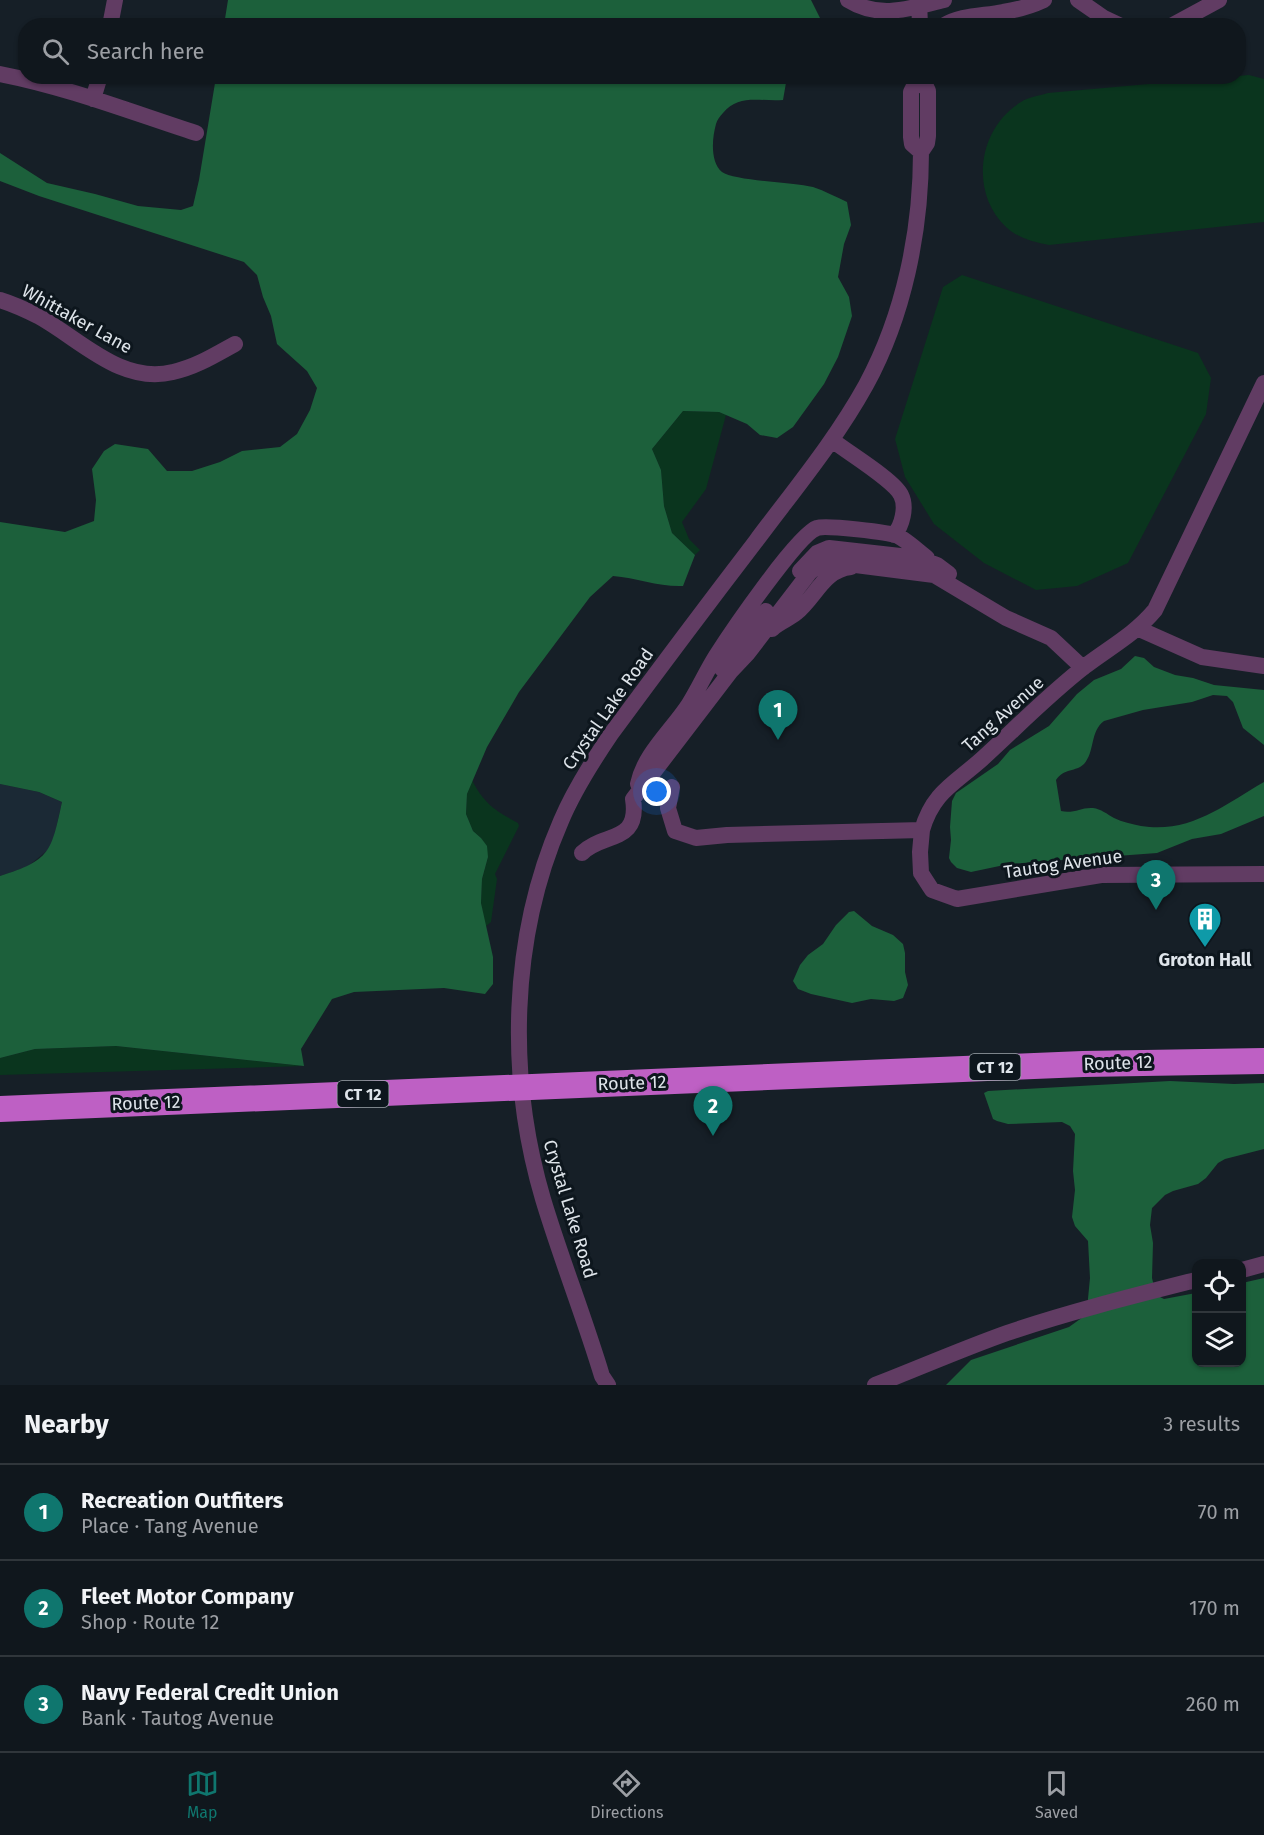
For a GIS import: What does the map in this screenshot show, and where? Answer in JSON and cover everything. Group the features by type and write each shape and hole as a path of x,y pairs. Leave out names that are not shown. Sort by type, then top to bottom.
{"highway":[{"name":"Route 12","path":"0,1109 1083,1064 1264,1061"}],"street":[{"path":"112,18 115,0"},
{"path":"848,0 878,12 900,12 919,4 945,0"},
{"path":"963,18 1004,12 1044,0"},
{"path":"1186,18 1219,0"},
{"path":"1080,1 1104,18"},
{"path":"0,74 18,78"},
{"path":"41,84 196,133"},
{"path":"93,99 98,84"},
{"name":"Crystal Lake Road","path":"603,1382 543,1199 526,1127 519,1053 520,1009 525,946 534,898 561,819 583,776 610,734 832,440 867,383 900,302 911,259 918,219 921,152 927,143 928,136 928,91 924,84"},
{"name":"Whittaker Lane","path":"0,300 38,317 130,371 153,374 172,373 202,363 236,344"},
{"name":"Tang Avenue","path":"922,831 927,812 938,795 963,776 1083,668 1139,629 1155,610 1264,383"},
{"path":"832,440 901,494 903,510 901,522 894,535"},
{"path":"582,853 594,843 615,838 622,833 634,815 633,799 645,765 687,706 726,642 779,568 804,537 814,529 826,527 894,535 917,550 992,610"},
{"path":"779,568 798,550 814,540 829,537 906,546 917,550"},
{"path":"633,799 648,772 728,659 808,560 824,549 835,549 918,558 937,566"},
{"path":"633,799 731,671 816,567 832,562 934,575 992,610 1051,638 1083,668"},
{"path":"1139,629 1202,657 1264,666"},
{"path":"672,787 668,808 675,831 696,838 727,835 922,831"},
{"name":"Tautog Avenue","path":"922,831 921,873 932,890 957,899 1101,875 1264,874"},
{"path":"1246,1269 1264,1264"},
{"path":"875,1385 1005,1334 1056,1317 1192,1281"}],"shaded area":[{"path":"0,784 39,792 62,802 53,842 49,849 27,867 0,876"}],"green space":[{"path":"228,0 811,0 820,18 225,18"},
{"path":"1246,75 1264,79 1264,222 1049,245 1021,237 1006,227 994,213 983,179 988,144 995,128 1006,113 1024,100 1048,93 1148,84 1246,84"},
{"path":"215,84 786,84 783,100 743,101 729,107 721,115 716,123 714,136 715,162 722,172 729,175 813,187 847,202 851,225 844,244 838,277 849,297 852,316 838,357 824,384 793,427 777,438 760,435 747,424 719,412 683,411 652,449 661,470 664,506 672,533 695,555 683,586 613,576 590,597 519,692 487,747 467,794 466,814 473,831 487,846 488,857 482,879 481,903 493,957 493,984 485,994 444,988 354,992 332,999 301,1049 304,1066 116,1046 35,1049 0,1058 0,876 30,865 46,852 55,832 62,802 39,792 0,784 0,522 65,532 94,521 96,500 92,469 104,451 115,444 148,449 167,471 192,471 220,462 242,451 280,447 297,434 310,410 317,388 307,371 277,344 271,316 257,275 244,262 39,196 0,181 0,153 47,183 138,206 181,210 193,206"},
{"path":"962,275 1198,353 1211,378 1206,414 1128,563 1077,586 1036,590 984,563 934,524 905,477 895,439 943,287"},
{"path":"683,411 719,412 726,415 706,489 682,522 689,539 700,550 695,555 672,533 664,506 661,470 652,449"},
{"path":"1135,656 1144,658 1154,667 1175,675 1214,685 1264,690 1264,745 1243,728 1233,702 1227,696 1213,695 1192,702 1143,710 1104,721 1094,736 1090,754 1084,764 1059,776 1056,780 1061,811 1070,812 1093,808 1120,821 1141,826 1175,826 1206,816 1264,782 1264,816 1221,834 1192,839 1157,853 1009,864 971,872 957,868 949,858 952,801 956,793 998,764 1010,750 1049,726 1077,694 1094,680 1121,669"},
{"path":"472,780 486,801 519,826 495,874 497,879 491,922 485,927 481,903 482,879 488,857 481,838 473,831 466,814 467,794"},
{"path":"854,911 872,926 893,935 903,944 908,985 903,998 894,1001 871,999 852,1003 811,994 798,989 793,981 800,965 808,955 823,944 836,925 849,912"},
{"path":"116,1046 304,1066 0,1075 0,1058 35,1049"},
{"path":"1170,1081 1264,1083 1264,1149 1225,1159 1218,1163 1198,1184 1165,1195 1152,1208 1150,1225 1153,1243 1152,1278 1156,1295 1164,1299 1192,1294 1192,1367 1246,1367 1246,1282 1264,1278 1264,1385 946,1385 971,1360 1069,1327 1083,1317 1087,1309 1090,1278 1088,1241 1075,1226 1072,1217 1075,1190 1073,1171 1075,1134 1070,1126 1062,1122 1008,1124 997,1121 993,1119 984,1093"}],"place":[{"name":"Recreation Outfiters","path":"778,740"},
{"name":"Navy Federal Credit Union","path":"1156,910"},
{"name":"Groton Hall","path":"1205,948"},
{"name":"Fleet Motor Company","path":"713,1136"}]}
